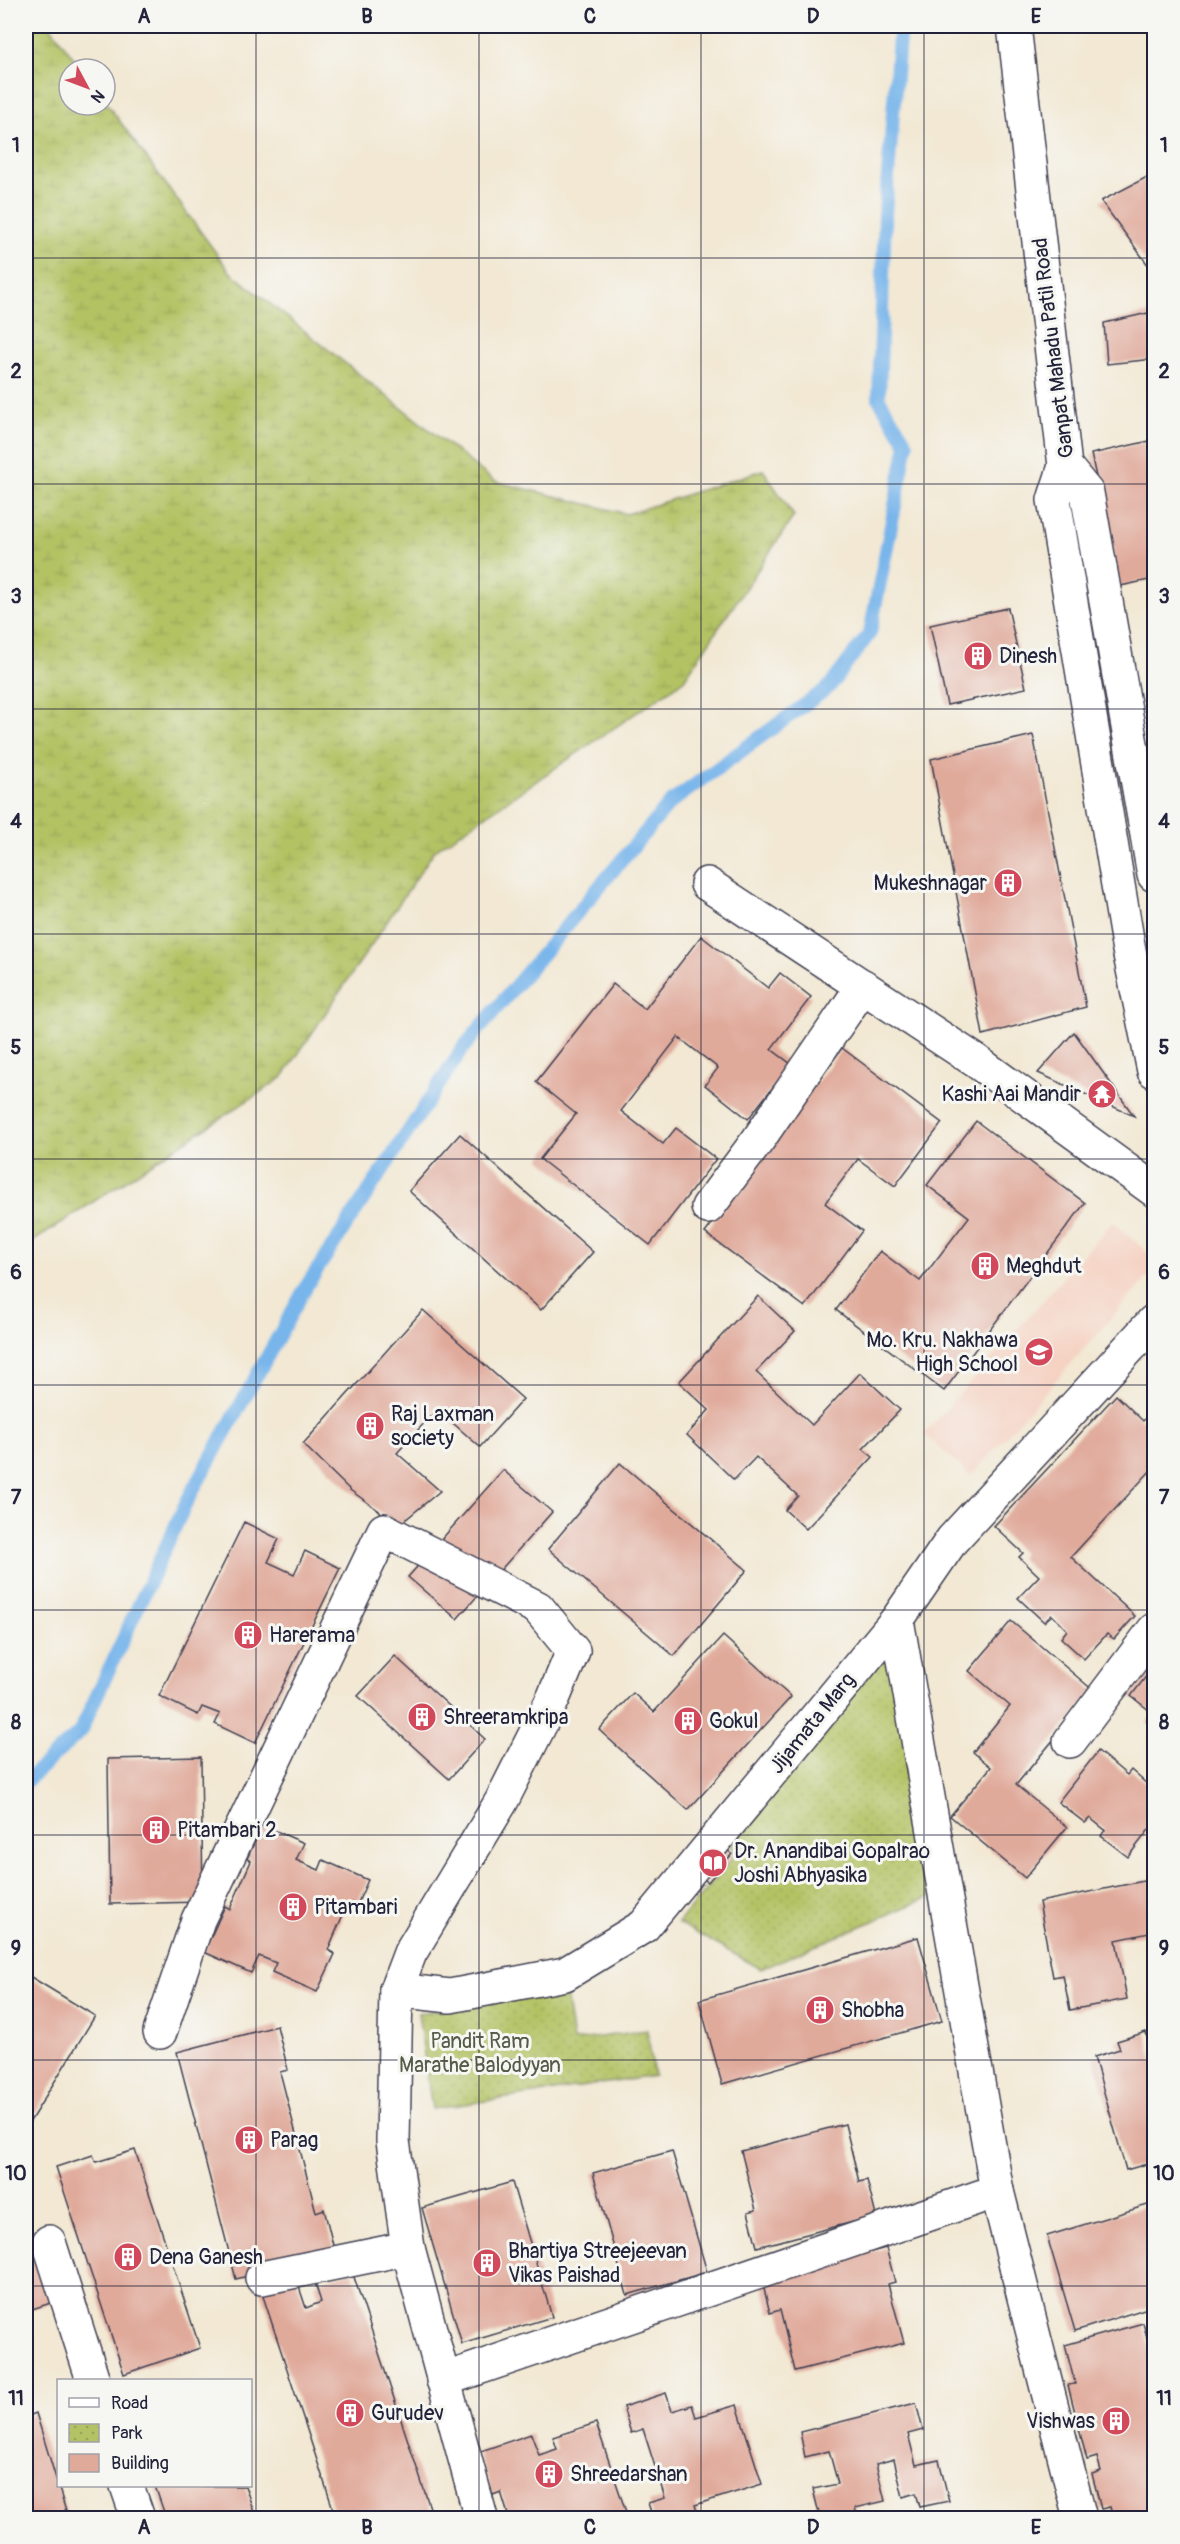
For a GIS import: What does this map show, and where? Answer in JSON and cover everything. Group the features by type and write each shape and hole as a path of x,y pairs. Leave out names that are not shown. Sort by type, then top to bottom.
{"street":[{"name":"Ganpat Mahadu Patil Road","path":"1014,26 1065,466 1087,493 1155,875"},
{"path":"1065,466 1054,500 1099,775 1142,942 1155,1071"},
{"path":"1072,613 1107,607"},
{"path":"1099,775 1136,765"},
{"path":"707,884 976,1061 1155,1190"},
{"path":"708,1207 758,1140 863,986"},
{"name":"Jijamata Marg","path":"396,1990 450,1996 565,1974 644,1926 897,1620 952,1540 1155,1321"},
{"path":"160,2032 198,1920 384,1530 538,1608 573,1651 553,1699 501,1802 411,1953 396,1990 393,2141 408,2248 481,2518"},
{"path":"897,1620 997,2191 1080,2518"},
{"path":"1070,1741 1155,1630"},
{"path":"443,2380 997,2191"},
{"path":"49,2242 93,2379"},
{"path":"262,2278 408,2248"},
{"path":"128,2487 138,2518"}],"shaded area":[{"name":"Mo. Kru. Nakhawa High School","path":"1113,1222 1154,1258 1154,1270 971,1476 924,1434"}],"green space":[{"path":"26,26 50,26 73,57 57,57 57,117 117,117 230,272 494,481 627,514 763,470 794,516 683,681 435,850 282,1078 26,1246"},
{"path":"894,1642 934,1895 761,1969 678,1923 736,1853 730,1845"},
{"name":"Pandit Ram Marathe Balodyyan","path":"566,1992 573,2041 647,2030 654,2076 432,2109 418,2013"}],"building":[{"path":"1147,177 1154,190 1154,273 1101,201"},
{"path":"1154,308 1154,359 1107,364 1104,323 1148,313"},
{"path":"1154,440 1154,579 1120,586 1091,454"},
{"name":"Dinesh","path":"1008,608 1026,688 947,705 930,625"},
{"path":"1154,635 1154,650 1153,650 1151,636"},
{"name":"Mukeshnagar","path":"1033,735 1086,1007 983,1035 931,759"},
{"path":"701,936 768,988 780,973 811,997 771,1049 791,1064 748,1119 705,1085 718,1068 678,1037 621,1111 663,1144 676,1128 716,1159 650,1245 540,1159 576,1114 536,1082 613,984 645,1009"},
{"name":"Kashi Aai Mandir","path":"1074,1032 1134,1116 1038,1073"},
{"path":"842,1048 942,1123 895,1186 858,1159 825,1203 862,1231 805,1307 705,1233"},
{"name":"Meghdut","path":"976,1121 1085,1203 944,1391 836,1310 880,1251 920,1281 969,1217 927,1185"},
{"path":"460,1134 593,1252 541,1310 409,1191"},
{"path":"758,1296 795,1331 756,1372 812,1425 860,1373 900,1410 863,1449 873,1457 806,1529 785,1510 798,1496 756,1457 734,1480 687,1435 709,1410 679,1382"},
{"name":"Raj Laxman society","path":"423,1310 523,1399 480,1447 437,1409 397,1453 440,1491 399,1525 350,1490 303,1444"},
{"path":"1116,1395 1143,1421 1147,1416 1154,1423 1154,1471 1152,1469 1071,1557 1135,1616 1114,1639 1107,1634 1084,1659 1061,1638 1067,1630 1052,1615 1044,1622 1018,1598 1039,1576 1019,1557 1023,1553 994,1526"},
{"path":"620,1463 747,1570 674,1656 548,1549"},
{"path":"503,1470 552,1512 457,1619 408,1577"},
{"name":"Harerama","path":"244,1522 279,1539 268,1562 294,1574 305,1551 340,1568 255,1743 215,1724 220,1714 202,1707 198,1715 159,1696"},
{"path":"1011,1621 1094,1691 1016,1785 1067,1827 1025,1878 950,1816 991,1767 973,1752 1010,1706 969,1671"},
{"name":"Gokul","path":"723,1636 791,1697 688,1810 599,1730 633,1693 654,1712"},
{"name":"Shreeramkripa","path":"395,1656 485,1739 449,1779 358,1696"},
{"path":"1154,1666 1154,1714 1131,1696"},
{"path":"1154,1714 1154,1728 1147,1722"},
{"path":"1098,1751 1127,1775 1131,1770 1148,1785 1154,1777 1154,1829 1151,1827 1128,1857 1101,1836 1105,1830 1090,1818 1085,1823 1058,1802"},
{"name":"Pitambari 2","path":"201,1757 203,1902 110,1904 108,1759"},
{"name":"Pitambari","path":"262,1825 304,1843 296,1860 319,1870 323,1860 368,1880 353,1914 345,1910 328,1950 335,1954 317,1992 272,1972 276,1963 259,1956 251,1973 204,1952 225,1906 230,1909 251,1861 247,1859"},
{"name":"Dr. Anandibai Gopalrao Joshi Abhyasika","path":"717,1842 732,1854 708,1882 694,1872"},
{"path":"1154,1879 1154,1932 1116,1940 1127,1999 1070,2010 1063,1975 1053,1977 1039,1902"},
{"name":"Shobha","path":"918,1937 942,2021 722,2084 699,2000"},
{"path":"26,1974 95,2016 26,2128"},
{"name":"Parag","path":"277,2026 288,2070 280,2072 316,2212 324,2209 335,2253 236,2279 177,2052"},
{"path":"1146,2032 1154,2064 1154,2162 1126,2170 1094,2057 1120,2049 1117,2041"},
{"path":"845,2124 859,2182 867,2180 876,2216 757,2247 748,2212 756,2210 741,2151"},
{"name":"Dena Ganesh","path":"135,2150 200,2348 124,2374 56,2167 93,2155 96,2162"},
{"path":"672,2151 707,2272 627,2295 593,2173"},
{"name":"Bhartiya Streejeevan Vikas Paishad","path":"512,2182 552,2317 462,2344 422,2208"},
{"path":"1154,2203 1154,2306 1075,2331 1047,2236"},
{"path":"26,2218 51,2303 26,2311"},
{"path":"886,2248 895,2282 888,2284 904,2343 795,2371 780,2310 770,2313 762,2281"},
{"name":"Gurudev","path":"352,2271 433,2517 336,2518 260,2287 295,2275 306,2308 321,2302 315,2283"},
{"name":"Vishwas","path":"1143,2323 1150,2349 1154,2348 1154,2518 1113,2518 1110,2507 1101,2509 1092,2474 1101,2471 1097,2457 1087,2460 1068,2385 1075,2384 1065,2345"},
{"path":"666,2393 672,2411 692,2405 696,2417 737,2405 762,2484 695,2505 699,2518 653,2518 648,2503 665,2498 643,2429 631,2433 623,2407"},
{"path":"916,2403 923,2430 908,2434 916,2465 939,2460 949,2501 920,2507 916,2493 903,2497 894,2459 876,2464 885,2501 855,2508 858,2518 820,2518 813,2489 838,2484 829,2451 805,2457 800,2432"},
{"path":"36,2413 68,2518 26,2518 26,2417"},
{"name":"Shreedarshan","path":"596,2423 628,2518 509,2518 501,2492 493,2495 478,2452 531,2434 539,2455 557,2449 553,2437"},
{"path":"155,2487 245,2487 256,2518 166,2518"}],"waterway":[{"path":"26,1781 80,1732 187,1501 307,1285 463,1048 670,803 829,687 870,633 907,444 879,399 885,213 900,26"}],"place":[{"name":"Dinesh","path":"978,656"},
{"name":"Mukeshnagar","path":"1008,883"},
{"name":"Kashi Aai Mandir","path":"1102,1094"},
{"name":"Meghdut","path":"985,1266"},
{"name":"Mo. Kru. Nakhawa High School","path":"1039,1352"},
{"name":"Raj Laxman society","path":"370,1426"},
{"name":"Harerama","path":"248,1635"},
{"name":"Shreeramkripa","path":"422,1717"},
{"name":"Gokul","path":"688,1721"},
{"name":"Pitambari 2","path":"156,1830"},
{"name":"Dr. Anandibai Gopalrao Joshi Abhyasika","path":"713,1863"},
{"name":"Pitambari","path":"293,1907"},
{"name":"Shobha","path":"820,2010"},
{"name":"Parag","path":"249,2140"},
{"name":"Dena Ganesh","path":"128,2257"},
{"name":"Bhartiya Streejeevan Vikas Paishad","path":"487,2263"},
{"name":"Gurudev","path":"350,2413"},
{"name":"Vishwas","path":"1116,2421"},
{"name":"Shreedarshan","path":"549,2474"}]}
